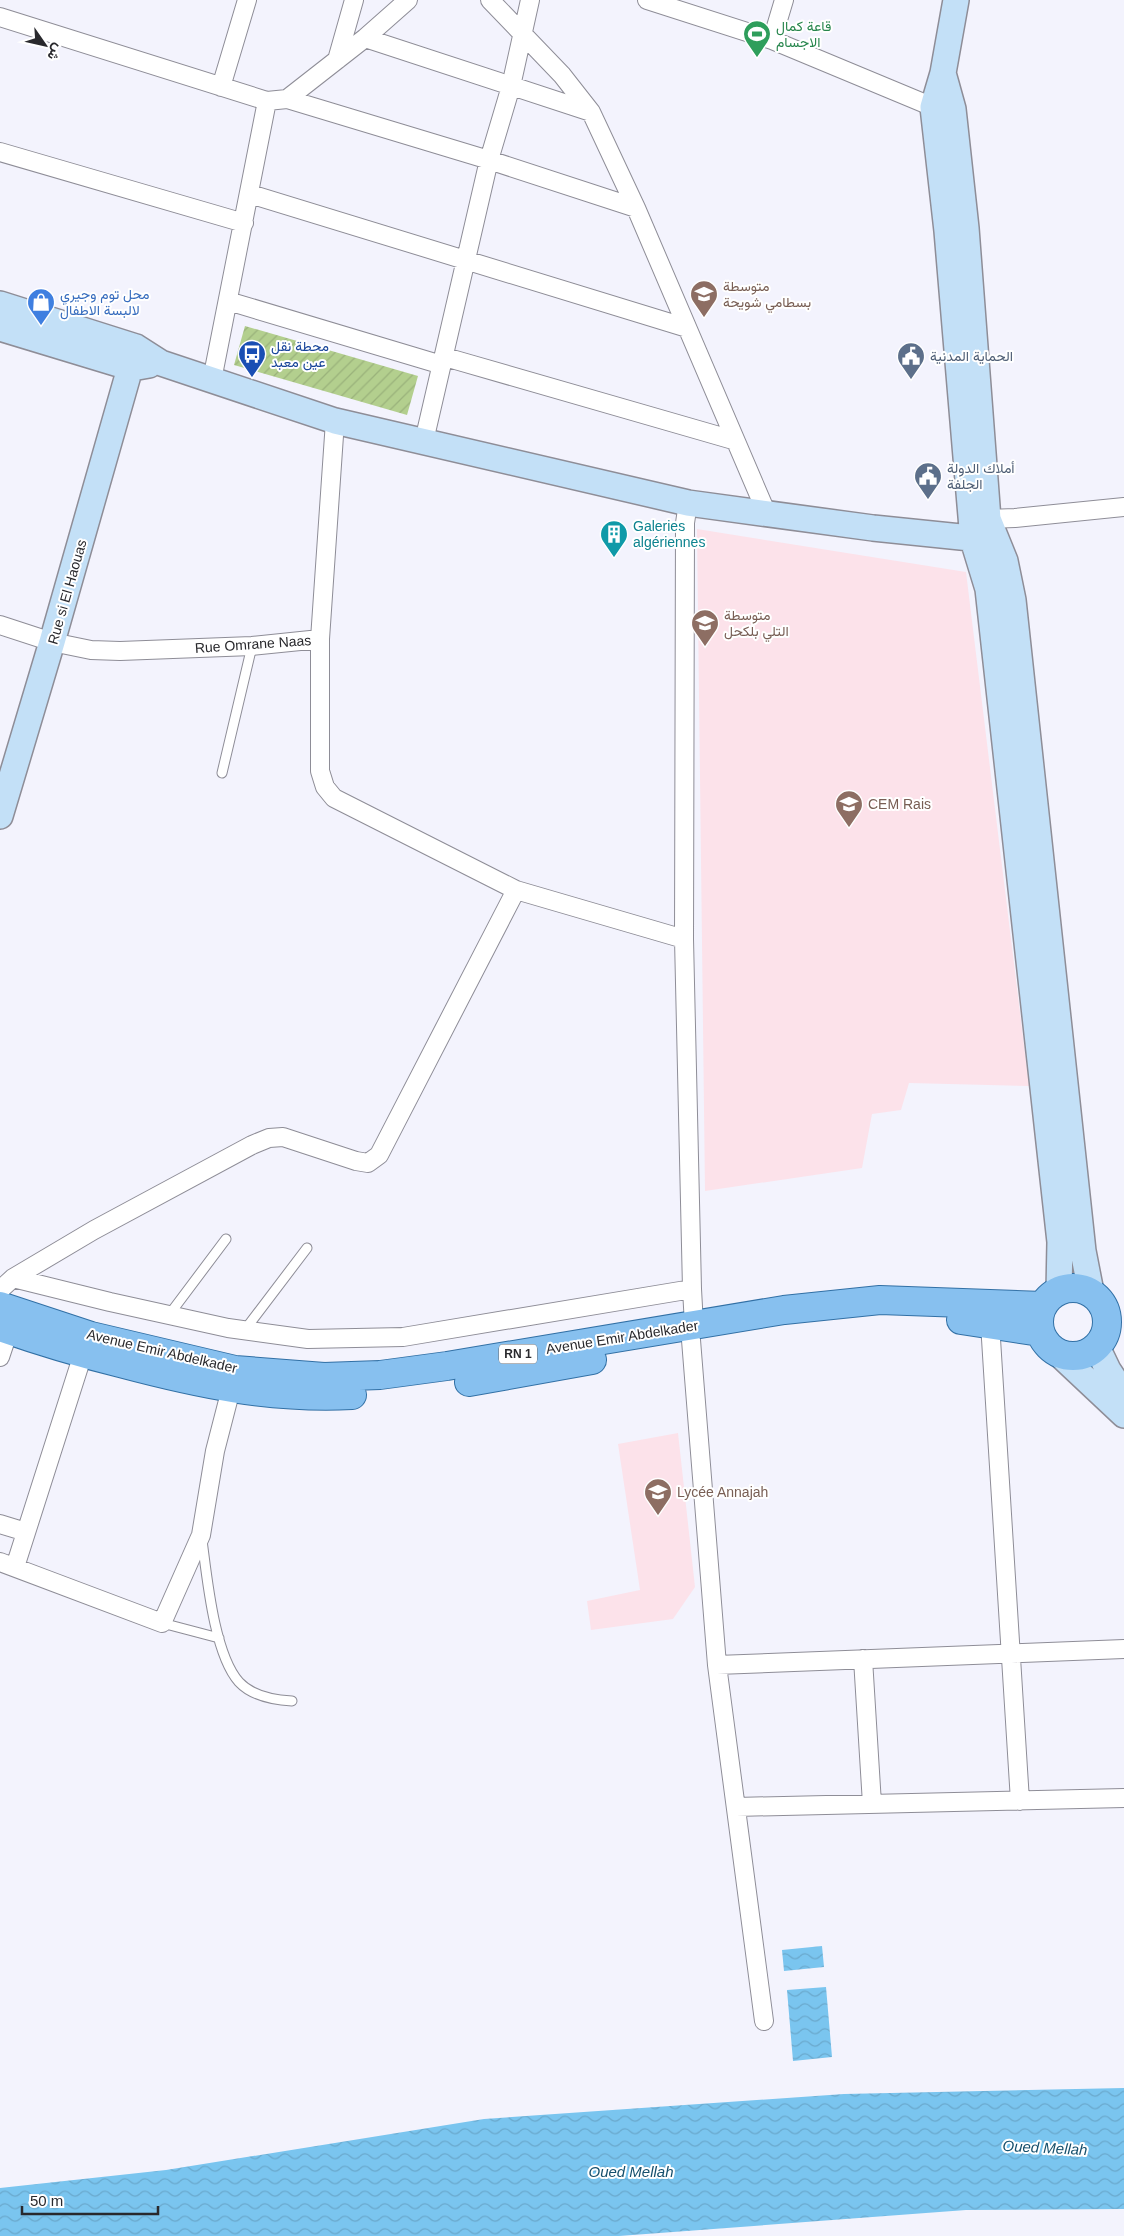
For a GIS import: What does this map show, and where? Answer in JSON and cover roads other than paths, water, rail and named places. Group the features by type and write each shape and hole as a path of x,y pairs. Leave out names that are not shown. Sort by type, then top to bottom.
{"main road":[{"path":"956,0 943,73 943,108 986,533 988,589 1060,1242 1047,1310 1050,1348 1058,1353 1124,1415"},
{"path":"0,304 134,357"},
{"path":"0,328 161,363 335,421 688,503 767,514 986,533"},
{"name":"Rue si El Haouas","path":"0,816 134,357"},
{"path":"986,533 1010,579 1013,600 1083,1251 1090,1292"},
{"path":"1047,1310 1070,1288 1080,1288 1090,1292 1099,1299 1104,1308 1111,1334 1108,1370 1124,1394"},
{"name":"Avenue Emir Abdelkader","path":"3,1321 83,1354 166,1375 231,1389 327,1396 451,1385 545,1369 784,1310 880,1300 1047,1310"},
{"name":"Avenue Emir Abdelkader","path":"3,1321 91,1336 235,1370 324,1377 380,1375 808,1319 898,1316 990,1323 1047,1310"},
{"path":"1058,1353 1078,1356 1088,1353 1111,1334"}],"street":[{"path":"222,86 247,0"},
{"path":"337,60 354,0"},
{"path":"287,99 365,38 408,0"},
{"path":"490,0 562,75 591,112 636,208 733,440 767,514"},
{"path":"424,441 430,408 444,361 468,259 489,160 510,86 530,0"},
{"path":"647,0 772,40 943,108"},
{"path":"772,40 784,0"},
{"path":"0,17 267,101 287,99 489,160 636,208"},
{"path":"365,38 591,112"},
{"path":"212,380 267,101"},
{"path":"0,152 244,223"},
{"path":"250,194 468,259 687,328"},
{"path":"228,301 733,440"},
{"name":"Rue Omrane Naas","path":"0,625 52,642 91,650 120,651 252,646 320,639 335,421"},
{"path":"688,503 686,523 684,939 692,1333 717,1665 764,2020"},
{"path":"986,533 1015,518 1124,508"},
{"path":"320,639 320,771 325,787 334,798 516,890 684,939"},
{"path":"0,1290 13,1278 94,1230 252,1145 269,1138 283,1136 356,1161 368,1163 379,1155 516,890"},
{"path":"13,1278 244,1332 308,1339 403,1337 692,1289"},
{"path":"0,1357 3,1321"},
{"path":"990,1323 1020,1801"},
{"path":"83,1354 26,1532 7,1564 162,1623 201,1535 215,1451 231,1389"},
{"path":"0,1524 26,1532"},
{"path":"717,1665 1124,1649"},
{"path":"863,1659 872,1804"},
{"path":"736,1807 1124,1798"}],"lane":[{"path":"222,773 252,646"},
{"path":"168,1315 226,1238"},
{"path":"244,1332 306,1248"},
{"path":"201,1535 210,1601 219,1638 223,1653 238,1681 251,1691 277,1701 292,1701"},
{"path":"162,1623 219,1638"}],"water":[{"path":"822,1946 824,1967 784,1971 782,1950"},
{"path":"826,1987 832,2057 793,2061 787,1990"},
{"name":"Oued Mellah","path":"1124,2088 1124,2209 966,2210 619,2236 0,2236 0,2188 166,2170 484,2119 844,2094"}],"place":[{"name":"قاعة كمال الاجسام","path":"757,58"},
{"name":"متوسطة بسطامي شويحة","path":"704,318"},
{"name":"محل توم وجيري لالبسة الاطفال","path":"41,326"},
{"name":"محطة نقل عين معبد","path":"252,378"},
{"name":"الحماية المدنية","path":"911,380"},
{"name":"أملاك الدولة الجلفة","path":"928,500"},
{"name":"Galeries algériennes","path":"614,558"},
{"name":"متوسطة التلي بلكحل","path":"705,647"},
{"name":"CEM Rais","path":"849,828"},
{"name":"Lycée Annajah","path":"658,1516"}]}
